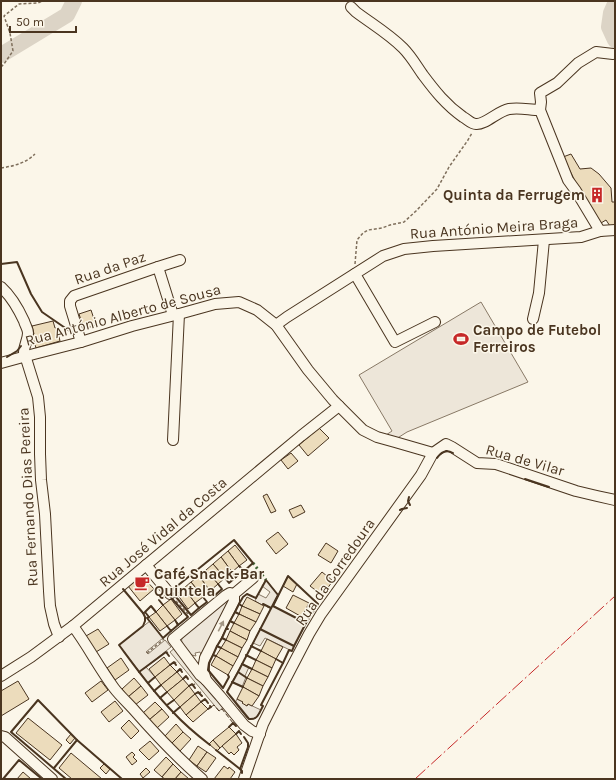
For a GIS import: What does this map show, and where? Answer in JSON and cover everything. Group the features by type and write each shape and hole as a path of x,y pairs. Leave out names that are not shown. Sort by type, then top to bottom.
{"street":[{"path":"351,7 396,41 412,58 421,73 441,98 452,109 471,122 481,124 493,116 510,109 540,110"},
{"path":"600,231 568,180 540,110 540,93 557,83 578,63 596,52 613,54"},
{"name":"Rua António Meira Braga","path":"274,324 383,256 404,250 433,246 581,238 600,231 615,230"},
{"path":"533,319 539,293 544,240"},
{"name":"Rua da Paz","path":"81,342 70,306 71,298 180,260"},
{"name":"Rua da Paz","path":"158,267 176,315 173,440"},
{"path":"355,274 395,342 435,322"},
{"path":"1,286 12,298 27,329 28,339 24,348 25,356"},
{"name":"Rua António Alberto de Sousa","path":"1,363 215,304 239,302 257,310 274,324"},
{"path":"274,324 308,370 339,406 363,430 377,437 433,453"},
{"name":"Rua Fernando Dias Pereira","path":"25,356 38,397 40,417 40,467 46,536 48,591 54,624 59,637"},
{"name":"Rua José Vidal da Costa","path":"1,676 31,657 73,626 339,406"},
{"name":"Rua de Vilar","path":"433,453 446,444 476,463 496,464 576,491 615,500"},
{"name":"Rua da Corredoura","path":"244,779 263,724 309,634 321,614 421,475 433,453"},
{"path":"146,566 173,597"},
{"path":"253,578 234,594 225,596 173,639 200,675 206,680 244,726 260,734"},
{"path":"206,680 203,672 203,664 234,602 234,594"},
{"path":"73,626 115,689 143,721 202,779"},
{"path":"186,656 197,660 205,658"},
{"path":"1,736 5,737 52,779"}],"path":[{"path":"1,67 13,51 10,33 4,16 19,4 38,3 42,1"},
{"path":"355,274 357,240 368,230 404,222 416,211 437,189 449,167 468,140 476,124"},
{"path":"1,168 26,162 35,154"},
{"path":"173,597 189,616"},
{"path":"263,604 270,608"},
{"path":"147,653 166,638"}],"shaded area":[{"name":"Campo de Futebol Ferreiros","path":"481,302 528,382 407,432 396,439 386,435 392,431 359,375"},
{"path":"266,580 278,595 273,606 306,623 292,651 265,638 260,646 253,643 271,608 255,601 258,594 266,598 270,592 262,586"},
{"path":"226,600 228,602 204,654 201,655 200,652 195,653 196,656 187,652 182,644 182,637"},
{"path":"150,621 163,638 146,652 148,654 165,640 171,647 146,667 155,677 148,683 119,645"},
{"path":"176,647 224,707 219,711 170,652"},
{"path":"242,664 249,667 242,687 232,682"},
{"path":"237,699 247,706 248,704 261,710 256,718 247,718 235,703"}],"building":[{"name":"Quinta da Ferrugem","path":"571,154 580,169 591,168 599,174 611,188 612,202 615,202 615,226 610,226 606,220 601,223 579,189 563,157"},
{"path":"91,310 96,325 84,329 79,314"},
{"path":"53,321 55,328 57,328 60,341 36,348 32,335 34,334 32,326"},
{"path":"319,428 329,438 308,456 299,445"},
{"path":"291,453 298,461 288,469 281,460"},
{"path":"267,494 276,511 271,513 263,496"},
{"path":"301,505 305,512 293,518 289,510"},
{"path":"278,532 288,544 276,554 266,541"},
{"path":"326,543 338,551 331,563 318,555"},
{"path":"235,545 247,560 239,566 228,551"},
{"path":"228,551 239,566 232,572 221,557"},
{"path":"221,557 232,572 225,578 213,564"},
{"path":"213,564 225,578 218,584 206,570"},
{"path":"206,570 218,584 210,591 199,576"},
{"path":"322,572 333,581 322,595 310,586"},
{"path":"141,575 154,589 140,601 128,586"},
{"path":"199,576 210,591 203,597 191,582"},
{"path":"288,576 297,584 293,592 283,586"},
{"path":"191,582 203,597 195,603 184,588"},
{"path":"184,588 195,603 188,609 177,594"},
{"path":"293,595 309,603 302,617 286,608"},
{"path":"247,597 264,606 260,614 242,606"},
{"path":"171,599 182,614 175,620 163,605"},
{"path":"163,605 175,620 167,626 156,612"},
{"path":"242,606 260,614 256,622 239,614"},
{"path":"156,612 167,626 160,631 149,617"},
{"path":"239,614 256,622 250,631 234,623"},
{"path":"234,623 250,631 247,640 230,631"},
{"path":"98,629 109,644 96,652 86,636"},
{"path":"230,631 247,640 242,648 226,640"},
{"path":"267,639 283,647 276,659 261,651"},
{"path":"226,640 242,648 238,657 221,648"},
{"path":"221,648 238,657 233,666 216,656"},
{"path":"261,651 276,659 272,668 256,660"},
{"path":"216,656 233,666 228,675 211,665"},
{"path":"164,657 170,665 155,677 149,669"},
{"path":"121,658 129,670 115,680 107,668"},
{"path":"256,660 272,668 268,677 252,669"},
{"path":"170,665 177,672 161,685 155,677"},
{"path":"252,669 268,677 263,686 247,678"},
{"path":"177,672 183,679 167,692 161,685"},
{"path":"134,678 141,686 128,697 122,689"},
{"path":"247,678 263,686 259,696 243,687"},
{"path":"183,679 189,686 174,700 167,692"},
{"path":"18,681 29,699 1,716 1,691"},
{"path":"101,681 108,690 92,702 85,693"},
{"path":"141,686 148,695 135,705 128,697"},
{"path":"189,686 195,694 180,707 174,700"},
{"path":"243,687 259,696 252,706 248,704 247,706 237,699"},
{"path":"195,694 201,702 186,715 180,707"},
{"path":"115,701 123,711 109,722 101,712"},
{"path":"155,702 162,709 149,720 143,713"},
{"path":"201,702 208,709 193,722 186,715"},
{"path":"162,709 169,717 157,728 149,720"},
{"path":"28,718 62,745 50,760 16,733"},
{"path":"129,720 139,731 131,739 121,728"},
{"path":"176,724 183,732 172,743 165,736"},
{"path":"229,727 236,734 220,748 213,740"},
{"path":"183,732 191,739 180,751 172,743"},
{"path":"71,734 75,738 70,744 66,740"},
{"path":"236,734 242,743 237,747 239,750 234,755 231,752 229,754 222,746"},
{"path":"213,740 220,748 217,751 209,744"},
{"path":"150,741 159,751 149,760 139,750"},
{"path":"198,746 207,752 197,766 189,760"},
{"path":"132,752 135,755 133,757 137,761 132,765 126,757"},
{"path":"207,752 216,758 206,772 197,766"},
{"path":"71,753 102,779 72,779 59,768"},
{"path":"166,757 173,764 162,777 154,770"},
{"path":"104,764 110,769 106,774 100,768"},
{"path":"173,764 181,772 175,779 165,779 162,777"},
{"path":"224,766 228,769 229,767 235,772 230,779 214,779"},
{"path":"146,768 150,772 143,778 140,774"},
{"path":"23,772 31,779 17,779"},
{"path":"181,772 189,779 175,779"}],"waterway":[{"path":"1,55 67,15 74,1"},
{"path":"615,4 611,13 609,27 615,40"}],"hedge":[{"path":"253,563 266,580"}],"fence":[{"path":"211,707 214,705 219,711 222,709 233,723"}],"wall":[{"path":"1,264 17,262 31,294 42,312 74,334"},
{"path":"7,357 17,351 21,346"},
{"path":"437,458 444,452 448,451 453,453"},
{"path":"525,479 549,487"},
{"path":"409,497 408,501 410,505"},
{"path":"400,510 407,508"},
{"path":"195,603 199,608 191,615 171,591 234,540 253,563 244,571 239,566"},
{"path":"232,572 236,577 243,570"},
{"path":"225,578 229,583 236,576"},
{"path":"288,576 318,604 306,623 273,606 288,576"},
{"path":"242,606 239,604 243,597 247,594 256,598 266,580 278,595 227,692 249,719 256,717 259,713 263,706 261,705 283,663"},
{"path":"210,591 214,596 222,589 218,584"},
{"path":"123,589 144,613"},
{"path":"163,605 159,600 168,594 188,617 178,625 175,620"},
{"path":"199,608 207,602 203,597"},
{"path":"239,604 235,612 239,614"},
{"path":"263,604 271,608"},
{"path":"156,612 151,606 145,612 149,617 147,618 163,638 171,631 167,626"},
{"path":"234,623 230,621 235,612"},
{"path":"143,613 145,617 143,626 119,645 145,680 166,704 186,725 210,745"},
{"path":"228,629 226,629 230,621"},
{"path":"171,630 178,625 177,623"},
{"path":"260,629 294,646 306,623"},
{"path":"226,629 222,638 226,640"},
{"path":"221,648 217,646 222,638"},
{"path":"216,656 213,655 217,646"},
{"path":"251,646 261,651"},
{"path":"276,659 283,663 289,650 292,651 294,646"},
{"path":"139,672 166,652 169,656"},
{"path":"213,655 209,663 208,670 223,688 229,677 228,675"},
{"path":"246,655 256,660"},
{"path":"170,665 174,662 176,665"},
{"path":"242,664 252,669"},
{"path":"177,672 180,669 182,672"},
{"path":"238,672 247,678"},
{"path":"183,679 186,676 188,679"},
{"path":"148,683 155,677"},
{"path":"232,682 243,687"},
{"path":"189,686 192,684 195,688"},
{"path":"154,691 161,685"},
{"path":"160,698 167,692"},
{"path":"195,694 198,692 202,696"},
{"path":"201,702 205,699 208,703"},
{"path":"54,768 77,740 38,700 11,732 66,779"},
{"path":"167,705 174,700"},
{"path":"208,709 211,707 210,706"},
{"path":"173,713 180,707"},
{"path":"229,727 233,723 236,726"},
{"path":"236,734 239,731 241,734"},
{"path":"240,769 248,747 248,743 244,737"},
{"path":"77,740 122,779"},
{"path":"216,750 240,769 242,773"},
{"path":"3,779 19,760 42,779"}],"power":[{"path":"415,779 615,596"}],"place":[{"name":"Quinta da Ferrugem","path":"597,195"},
{"name":"Campo de Futebol Ferreiros","path":"461,339"},
{"name":"Café Snack-Bar Quintela","path":"142,583"}]}
